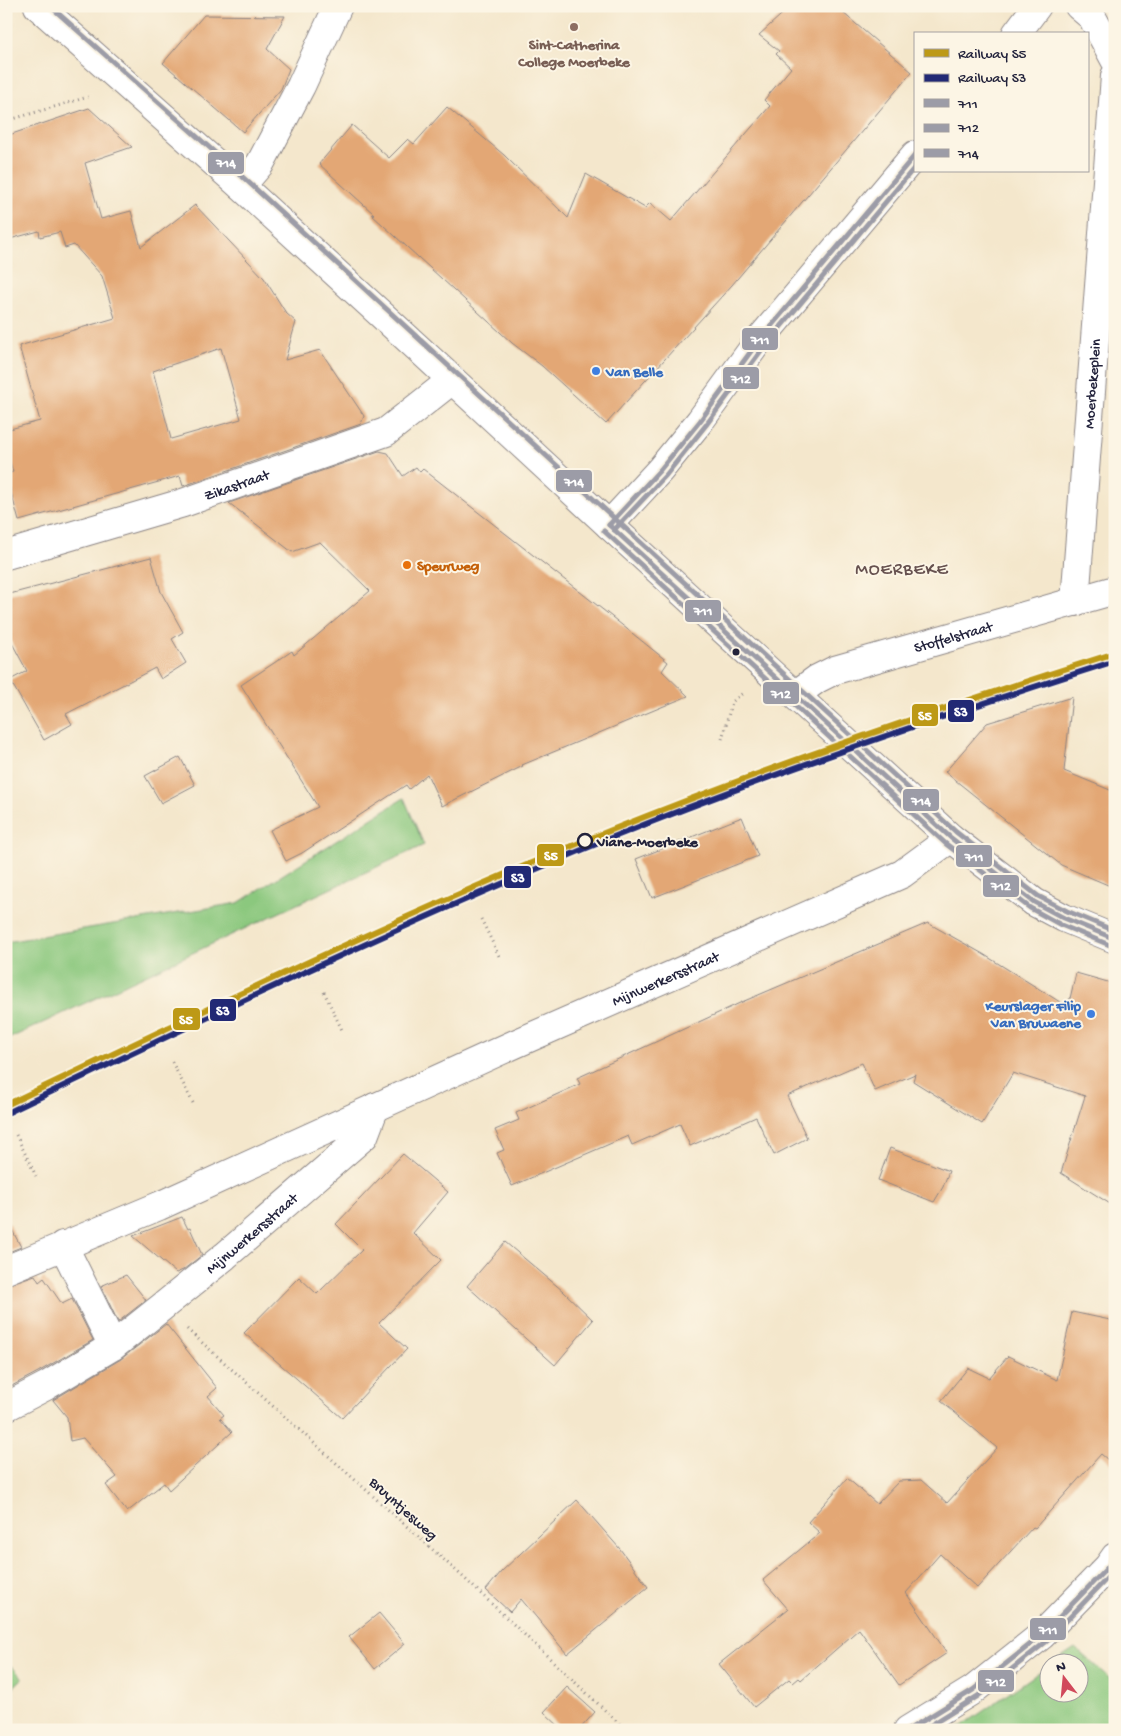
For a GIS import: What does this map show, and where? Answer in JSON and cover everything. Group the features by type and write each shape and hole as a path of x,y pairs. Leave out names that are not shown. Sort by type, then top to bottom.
{"street":[{"path":"38,6 241,186 951,838 1034,902 1064,918 1115,939"},
{"path":"241,186 260,164 301,86 338,6"},
{"path":"1018,32 1037,6"},
{"path":"1079,6 1092,16 1115,60"},
{"name":"Moerbekeplein","path":"1074,602 1115,76"},
{"path":"609,525 666,463 700,421 757,343 914,156"},
{"name":"Zikastraat","path":"6,556 182,503 386,432 452,380"},
{"name":"Stoffelstraat","path":"795,695 834,670 1115,590"},
{"name":"Mijnwerkersstraat","path":"6,1270 159,1206 514,1044 902,874 951,838"},
{"name":"Mijnwerkersstraat","path":"6,1407 46,1386 113,1346 162,1307 232,1250 364,1136 375,1107"},
{"path":"63,1245 113,1346"},
{"path":"908,1730 973,1690 1042,1635 1108,1567 1115,1557"}],"path":[{"path":"6,121 87,98 116,74"},
{"path":"722,738 732,702 768,670"},
{"path":"481,919 500,958"},
{"path":"324,992 343,1032"},
{"path":"172,1062 193,1103"},
{"path":"16,1135 36,1176"},
{"name":"Bruyntjesweg","path":"162,1307 462,1576 626,1730"}],"green space":[{"path":"404,798 424,845 6,1040 6,942 238,903"},
{"path":"1075,1648 1082,1654 1066,1654"},
{"path":"1088,1659 1115,1683 1115,1730 956,1730 1038,1673 1038,1704 1088,1704"},
{"path":"6,1661 23,1678 6,1694"}],"building":[{"path":"791,6 835,6 912,72 732,285 606,424 542,366 512,343 319,164 352,125 389,158 408,139 414,144 447,107 504,155 568,218 586,174 645,208 650,203 671,221 770,106 764,100 791,68 776,54 779,51 759,35"},
{"path":"204,15 285,16 267,49 289,69 281,89 243,132 163,63"},
{"path":"89,108 132,147 85,163 101,219 131,211 141,247 195,205 264,278 286,313 296,322 285,360 320,350 364,416 361,424 183,486 180,476 19,521 6,474 13,472 6,449 6,430 40,421 19,346 115,318 102,276 74,245 65,248 60,232 40,237 39,231 6,240 6,136","holes":["221,348 241,419 171,439 153,371"]},
{"path":"379,451 388,453 403,476 416,467 420,472 423,469 607,613 668,662 662,671 688,696 522,765 442,806 427,774 409,789 406,785 302,853 286,861 270,830 318,807 241,685 292,651 294,655 370,591 320,542 292,552 229,503"},
{"path":"151,557 161,592 183,632 172,639 186,663 161,679 155,668 66,714 72,724 44,740 10,680 27,671 6,632 6,595"},
{"path":"1072,697 1064,771 1115,792 1115,888 1061,865 945,772 987,723"},
{"path":"180,757 195,785 161,803 145,776"},
{"path":"742,817 758,856 652,898 636,859"},
{"path":"928,923 983,954 1068,1007 1076,973 1115,984 1115,1207 1061,1173 1085,1096 1013,1073 982,1124 913,1081 915,1074 875,1091 862,1063 787,1096 807,1138 774,1155 756,1117 690,1146 680,1124 632,1145 628,1136 512,1186 497,1153 504,1150 495,1130 519,1120 516,1113 580,1084 577,1078 742,1002"},
{"path":"890,1148 949,1171 943,1187 934,1202 878,1180"},
{"path":"403,1154 448,1192 413,1233 441,1260 379,1323 407,1349 342,1418 244,1333 299,1277 317,1294 362,1250 336,1224"},
{"path":"182,1217 188,1229 190,1228 202,1255 183,1270 176,1273 133,1236"},
{"path":"6,1218 21,1247 6,1253"},
{"path":"505,1242 563,1291 593,1320 555,1365 467,1286"},
{"path":"35,1275 39,1282 44,1278 62,1304 72,1299 93,1340 6,1389 6,1285"},
{"path":"126,1275 146,1300 118,1322 101,1286"},
{"path":"1072,1312 1115,1321 1115,1466 1101,1454 1035,1528 1033,1527 977,1588 940,1554 906,1593 947,1653 899,1685 859,1629 801,1680 799,1678 793,1683 789,1679 754,1707 719,1664 788,1609 763,1580 820,1533 808,1522 847,1478 877,1504 899,1481 921,1480 947,1503 997,1448 941,1401 968,1368 989,1378 1008,1356 1057,1380"},
{"path":"166,1324 217,1388 208,1396 224,1415 220,1418 232,1432 169,1490 164,1483 127,1512 106,1485 117,1477 83,1438 70,1441 67,1417 53,1400 121,1359"},
{"path":"577,1500 620,1549 648,1587 567,1654 521,1599 510,1612 486,1590 501,1572"},
{"path":"379,1613 405,1644 375,1669 349,1637"},
{"path":"567,1687 595,1712 579,1730 563,1730 544,1712"}],"rail line":[{"name":"S5","path":"6,1105 230,998 381,929 533,862 609,831 671,806 860,737 1115,653"},
{"name":"S3","path":"9,1112 383,936 611,838 798,767 1115,661"}],"transit line":[{"name":"714","path":"50,6 246,180 956,832 1038,896 1067,911 1115,931"},
{"name":"711","path":"609,525 660,470 700,421 757,343 914,156"},
{"name":"712","path":"614,530 666,475 763,348 914,168"},
{"name":"711","path":"609,525 951,838 1034,902 1064,918 1115,939"},
{"name":"712","path":"604,531 946,844 1030,908 1061,925 1112,946"},
{"name":"711","path":"908,1730 973,1690 1042,1635 1108,1567 1115,1557"},
{"name":"712","path":"923,1730 978,1696 1047,1641 1115,1570"}],"place":[{"name":"Sint-Catherina College Moerbeke","path":"574,27"},
{"name":"Van Belle","path":"596,371"},
{"name":"Speurweg","path":"407,565"},
{"name":"Viane-Moerbeke","path":"585,841"},
{"name":"Keurslager Filip Van Bruwaene","path":"1091,1014"}],"district":[{"name":"MOERBEKE","path":"902,568"}]}
